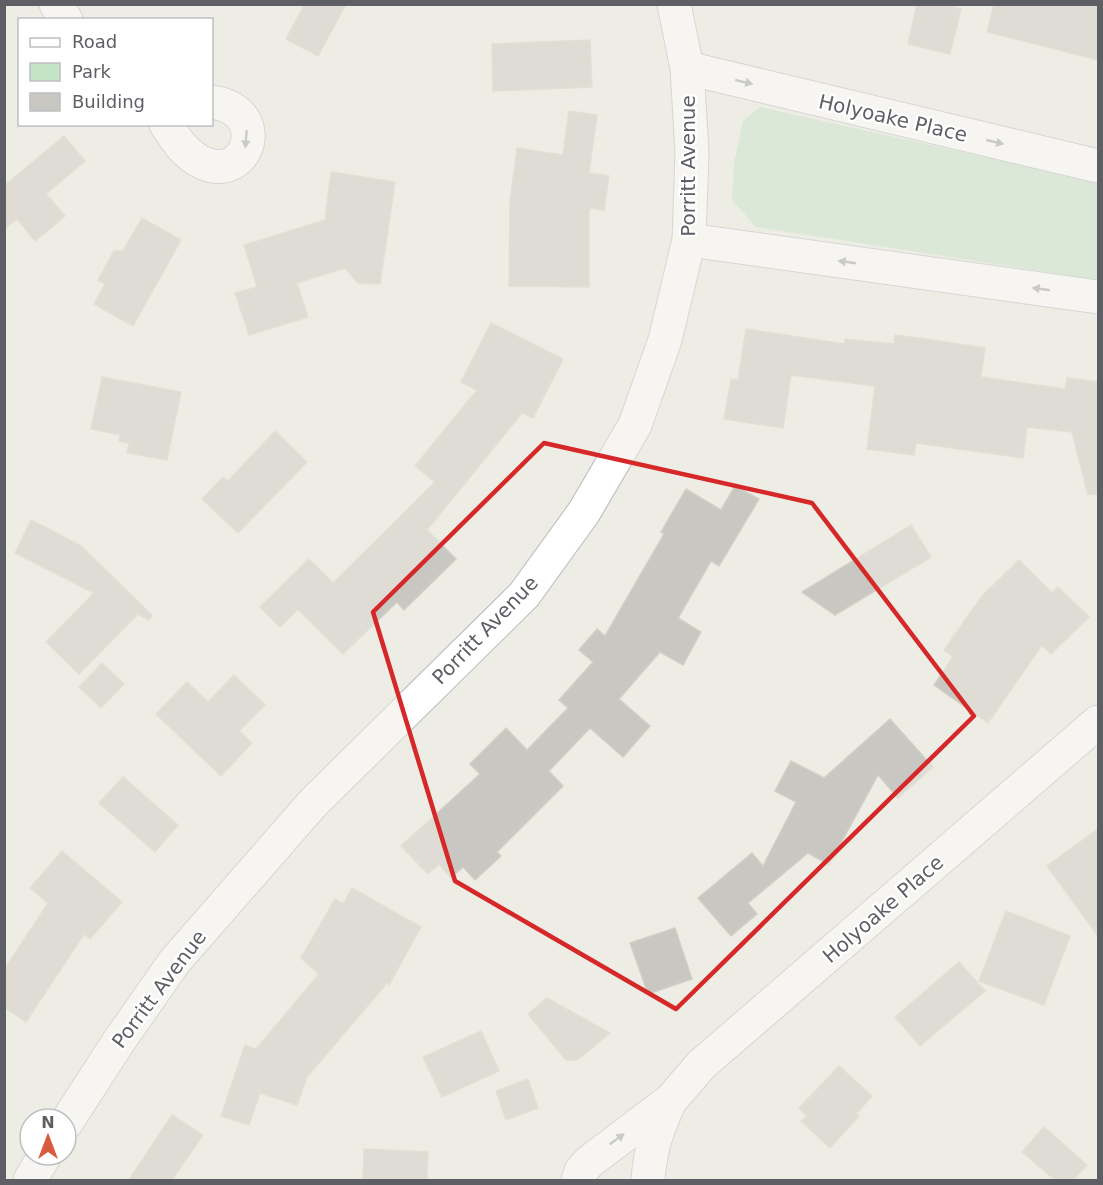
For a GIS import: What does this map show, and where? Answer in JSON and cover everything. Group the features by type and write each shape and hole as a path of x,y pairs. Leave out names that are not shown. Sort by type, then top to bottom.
{"street":[{"path":"56,4 65,18"},
{"name":"Porritt Avenue","path":"76,1107 175,961 313,803 524,595 584,512 635,425 665,340 689,240 692,153 687,68 674,4"},
{"name":"Holyoake Place","path":"687,68 1098,166"},
{"path":"167,126 183,149 202,163 227,166 236,162 243,155 247,143 244,120 237,111 213,102"},
{"path":"689,240 1098,297"},
{"name":"Holyoake Place","path":"578,1180 581,1171 589,1162 671,1100 701,1065 1098,722"},
{"name":"Holyoake Place","path":"648,1180 656,1133 671,1100"},
{"path":"30,1180 38,1167"}],"highlighted area":[{"path":"544,443 812,503 974,716 676,1009 455,881 373,612"}],"green space":[{"path":"760,107 1098,182 1098,280 756,227 732,200 734,163 743,121"}],"building":[{"path":"305,4 346,4 318,56 286,39"},
{"path":"917,4 943,4 961,9 950,54 908,44"},
{"path":"994,4 1098,4 1098,60 987,32"},
{"path":"590,40 592,87 493,91 492,44"},
{"path":"569,111 597,115 589,173 609,176 604,210 589,208 589,287 509,286 510,201 517,148 563,155"},
{"path":"64,136 85,161 46,194 65,216 35,241 17,219 4,229 4,186"},
{"path":"331,172 395,182 380,284 358,283 345,268 297,283 308,317 249,335 235,293 257,287 244,245 325,220"},
{"path":"142,218 181,240 133,326 94,304 105,284 98,280 114,251 123,251"},
{"path":"491,323 563,359 533,418 522,413 427,530 456,559 404,610 397,602 343,654 298,609 280,627 260,607 309,559 333,583 435,482 415,466 477,390 461,382"},
{"path":"746,329 845,344 845,339 894,344 895,335 919,338 985,348 981,377 1065,389 1067,378 1098,382 1098,494 1088,495 1072,432 1027,427 1023,458 916,443 914,455 867,449 875,386 791,375 783,428 724,419 731,379 738,380"},
{"path":"102,377 181,392 167,460 127,453 129,443 119,441 120,435 91,429"},
{"path":"275,431 307,462 238,533 202,499 223,477 228,481"},
{"path":"735,486 759,499 719,566 711,561 678,618 701,632 683,665 660,652 619,699 650,726 623,757 590,728 549,771 563,786 497,852 501,856 475,880 463,867 451,878 439,864 428,874 401,846 480,774 470,764 506,728 527,750 568,708 559,700 593,662 579,650 597,629 605,636 664,534 661,532 686,489 721,510"},
{"path":"31,520 80,545 152,615 149,620 138,614 79,674 46,642 94,593 15,553"},
{"path":"911,525 931,557 835,615 802,592"},
{"path":"1019,560 1052,593 1058,587 1089,617 1051,654 1042,645 988,723 934,685 953,657 944,650 982,596"},
{"path":"102,663 124,684 101,708 79,687"},
{"path":"234,675 265,705 239,731 252,743 221,776 156,714 187,682 208,702"},
{"path":"890,719 933,767 898,798 878,775 829,865 808,853 748,903 757,914 731,936 698,898 752,853 763,866 796,802 775,791 791,761 824,778"},
{"path":"123,777 178,825 155,852 99,803"},
{"path":"1098,829 1098,936 1047,866"},
{"path":"62,851 122,902 90,939 84,934 26,1022 4,1007 4,970 48,903 30,888"},
{"path":"352,888 421,927 389,985 388,982 307,1077 297,1105 260,1093 249,1125 221,1116 245,1045 256,1049 319,974 301,958 335,899 343,904"},
{"path":"1006,911 1070,936 1044,1005 979,981"},
{"path":"675,928 692,979 648,994 630,943"},
{"path":"959,962 985,991 920,1046 895,1017"},
{"path":"547,998 610,1033 577,1060 566,1060 528,1014"},
{"path":"481,1031 499,1071 442,1097 423,1057"},
{"path":"839,1066 872,1096 856,1114 859,1116 830,1148 801,1121 807,1116 799,1108"},
{"path":"528,1079 538,1108 506,1120 496,1091"},
{"path":"172,1115 203,1135 172,1180 129,1180"},
{"path":"1044,1127 1087,1165 1073,1180 1055,1180 1022,1152"},
{"path":"364,1149 428,1152 427,1180 363,1180"}]}
